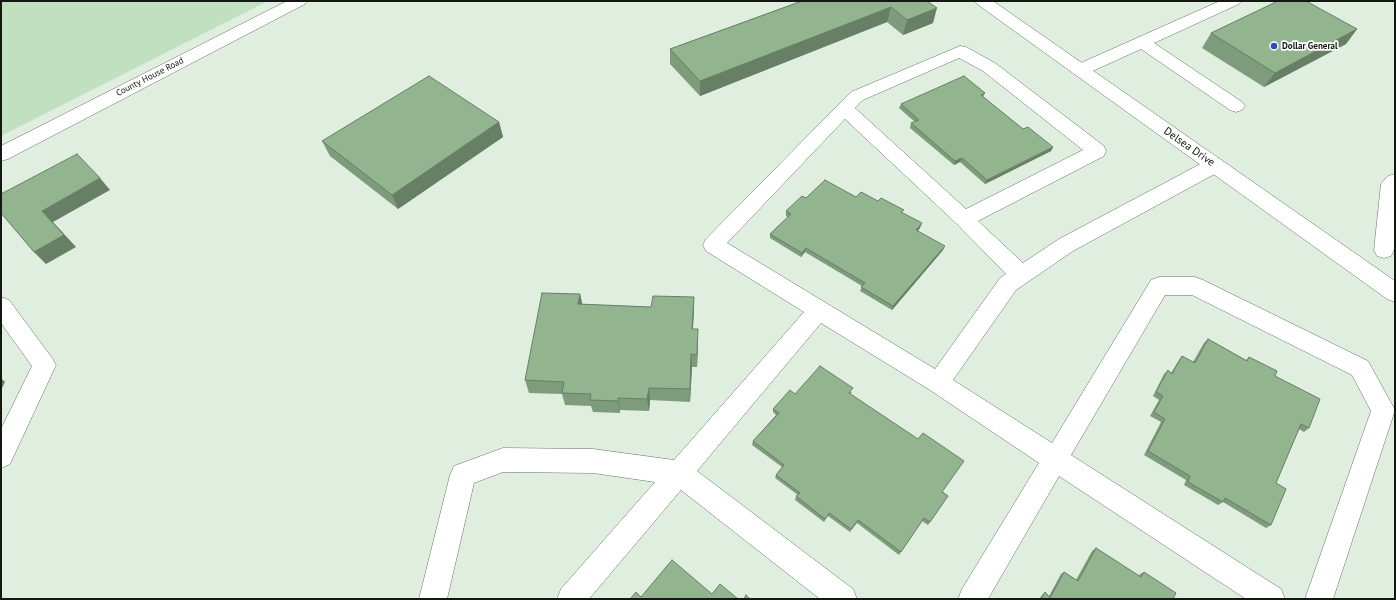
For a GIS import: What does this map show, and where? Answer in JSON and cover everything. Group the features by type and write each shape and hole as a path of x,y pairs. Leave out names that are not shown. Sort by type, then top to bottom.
{"main road":[{"name":"County House Road","path":"1,154 299,1"},
{"name":"Delsea Drive","path":"984,1 1395,293"},
{"path":"1080,70 1233,1"},
{"path":"1142,42 1236,106"},
{"path":"964,219 1097,151 989,66 960,51 857,96 713,245 938,383 1271,599"},
{"path":"845,109 964,219 1021,275"},
{"path":"938,383 1008,284 1066,245 1215,165"},
{"path":"1359,267 1390,249 1391,184 1395,181"},
{"path":"972,599 1159,286 1195,286 1360,368 1383,410 1320,599"},
{"path":"1,306 44,365 1,456"},
{"path":"571,599 818,310"},
{"path":"432,599 463,475 504,460 593,461 680,473 843,599"}],"green space":[{"path":"1,1 268,1 1,136"}],"building":[{"path":"802,1 927,1 937,8 907,20 891,7 700,81 670,49"},
{"name":"Dollar General","path":"1278,1 1306,1 1357,29 1275,73 1211,33"},
{"path":"429,76 499,122 392,195 322,141"},
{"path":"964,76 985,93 981,95 1023,129 1028,127 1053,147 987,180 962,158 955,161 911,123 919,120 901,104"},
{"path":"77,154 100,178 42,211 64,235 34,252 1,213 1,194"},
{"path":"825,180 856,197 861,192 878,201 881,198 904,210 901,212 922,223 916,230 945,246 893,306 861,287 865,283 806,248 802,253 770,234 791,214 786,211 802,196 806,198"},
{"path":"542,293 580,294 578,304 651,307 653,296 694,297 692,329 698,329 697,355 691,354 690,389 649,388 647,399 618,398 618,401 590,400 591,394 562,393 564,382 525,380"},
{"path":"1208,339 1247,361 1249,357 1277,371 1275,376 1320,399 1309,428 1301,424 1276,483 1286,489 1271,525 1225,498 1223,502 1188,482 1190,476 1148,451 1165,419 1154,412 1163,396 1156,392 1168,370 1172,374 1182,356 1195,363"},
{"path":"820,366 853,388 849,393 918,439 923,433 964,461 942,492 948,496 930,522 924,518 901,552 858,520 851,529 829,513 825,519 796,496 800,493 776,475 784,465 753,441 779,413 773,409 790,390 795,394"},
{"path":"1096,548 1141,577 1144,572 1176,593 1173,599 1041,599 1045,592 1050,598 1064,572 1078,581"},
{"path":"672,560 712,594 720,584 738,599 630,599 636,592 641,597"},
{"path":"746,595 750,599 744,599"}],"place":[{"name":"Dollar General","path":"1274,46"}]}
